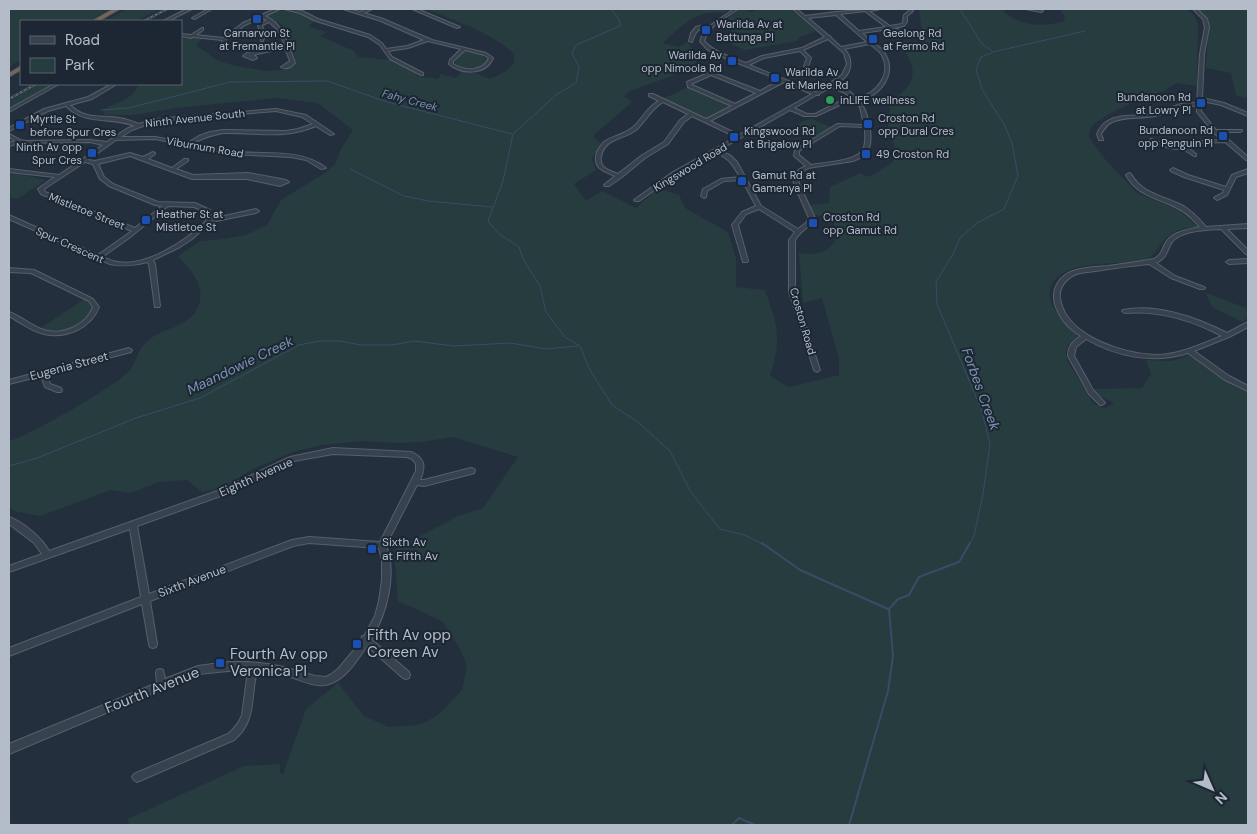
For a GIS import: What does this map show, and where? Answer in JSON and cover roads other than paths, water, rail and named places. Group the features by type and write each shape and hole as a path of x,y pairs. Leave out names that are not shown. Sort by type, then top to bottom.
{"highway":[{"path":"98,20 117,9"},
{"path":"103,20 123,9"},
{"path":"9,71 20,65"},
{"path":"9,75 20,69"}],"street":[{"path":"167,20 190,9"},
{"path":"194,18 210,9"},
{"path":"182,34 224,38 244,24 278,9"},
{"path":"286,9 301,12 317,20 367,35 379,41 394,60 422,74"},
{"path":"345,9 382,20 427,40 486,54 490,58 490,62 488,65 478,69 466,70 456,68 451,64 451,61 464,49"},
{"path":"360,13 370,9"},
{"path":"414,9 458,26"},
{"path":"736,9 712,26 702,39 706,46 816,94"},
{"path":"795,9 841,48 873,42"},
{"path":"805,17 836,12 877,9"},
{"path":"1028,9 1041,11"},
{"path":"1194,9 1203,16 1207,27 1203,43 1199,102 1202,116 1225,141 1247,157"},
{"path":"260,10 268,13"},
{"path":"860,32 904,24 905,16 911,10"},
{"path":"867,11 888,27 898,32 913,35"},
{"path":"790,108 806,115 814,116 843,102 858,100 876,91 887,76 886,59 881,50 836,12"},
{"path":"261,16 278,26 288,46 292,61"},
{"path":"262,40 264,37 260,25 270,20"},
{"path":"691,41 691,35 694,31 702,26 712,26"},
{"path":"191,36 202,29"},
{"path":"746,65 763,56 801,50 829,37"},
{"path":"224,38 224,46"},
{"path":"386,50 408,47 427,40"},
{"path":"256,52 288,46"},
{"name":"Kingswood Road","path":"638,200 675,173 843,77 849,67 848,57 841,48"},
{"path":"801,50 809,58 806,66"},
{"path":"735,106 690,86 689,83 712,73 760,93"},
{"path":"707,121 784,80"},
{"path":"9,111 55,85"},
{"path":"9,130 43,112 90,98 114,85"},
{"path":"831,85 845,91 858,100 864,110 866,126 868,146 862,155 846,161 810,167 796,155 797,150 839,125 866,126"},
{"path":"651,95 740,137"},
{"path":"620,176 604,170 599,165 598,157 602,148 606,143 634,128 650,107 662,101"},
{"path":"1101,139 1099,134 1102,127 1119,118 1154,115 1181,104 1199,102 1222,104 1248,115"},
{"path":"67,105 80,116 122,118 136,125"},
{"name":"Ninth Avenue South","path":"41,189 136,125 155,120 271,110 300,114 332,134"},
{"path":"607,185 643,157 666,143 682,121 692,114"},
{"path":"1154,115 1161,120"},
{"path":"188,144 203,135 219,131 284,133 298,131 316,124"},
{"path":"1215,131 1240,131"},
{"path":"9,135 18,141"},
{"name":"Viburnum Road","path":"114,139 155,138 231,153 300,157 314,162 323,168"},
{"path":"1151,140 1167,146 1185,148 1198,143 1225,141"},
{"path":"9,146 18,141 90,141 108,144"},
{"path":"1185,148 1194,155"},
{"path":"716,150 732,159 759,207 798,231"},
{"path":"144,159 153,153"},
{"path":"84,160 95,163 130,154 192,177 209,177 247,177 280,184 286,182 248,174 209,177"},
{"path":"173,169 186,160"},
{"path":"95,163 106,182 157,204 197,206 208,211 209,221 256,211"},
{"name":"Croston Road","path":"810,167 798,173 795,178 796,185 812,218 809,223 798,231 791,242 792,292 817,370"},
{"path":"1173,170 1182,175 1227,189"},
{"path":"9,171 59,176"},
{"path":"1217,198 1225,194 1234,176 1248,171"},
{"path":"1129,175 1130,180 1140,188 1180,207 1206,229"},
{"path":"704,196 705,190 720,181 743,178"},
{"name":"Mistletoe Street","path":"41,189 44,193 135,230"},
{"path":"98,257 166,205"},
{"path":"744,261 735,226 741,215 759,207"},
{"name":"Spur Crescent","path":"9,218 116,264 149,259 179,246 209,221"},
{"path":"1248,226 1189,231 1175,236 1170,241 1163,256 1151,262 1084,270 1072,274 1063,280 1056,293 1058,307 1072,326 1086,336 1113,349 1142,356 1171,356 1189,351 1227,336 1248,324"},
{"path":"1223,228 1248,253"},
{"path":"149,259 152,264 157,306"},
{"path":"1229,262 1248,261"},
{"path":"1151,262 1173,277 1202,288"},
{"path":"9,270 32,272 91,300 96,307 94,314 83,324 73,329 56,333 41,331 9,314"},
{"path":"1125,310 1143,310 1193,320 1208,325 1227,336"},
{"path":"1086,336 1072,346 1071,356 1090,392 1102,403"},
{"name":"Eugenia Street","path":"9,382 129,350"},
{"path":"1189,351 1227,378 1248,389"},
{"path":"43,373 47,385 59,390"},
{"name":"Eighth Avenue","path":"9,569 229,490 284,462 324,452 412,455 420,463 420,472 382,545"},
{"path":"415,482 424,483 471,472"},
{"path":"9,520 44,548 46,555"},
{"path":"133,524 153,644"},
{"name":"Sixth Avenue","path":"9,652 301,541 382,545"},
{"path":"382,545 386,562 382,608 375,625 365,640 406,675"},
{"name":"Fourth Avenue","path":"9,749 198,670 253,668 278,670 321,681 330,680 346,666 365,640"},
{"path":"137,777 231,737 241,730 246,719 249,681 253,668"},
{"path":"160,673 162,684"}],"waterway":[{"path":"611,9 619,19 620,26 576,45 572,53 579,67 576,83 556,95 513,134 503,181 488,221 499,234 519,247 523,259 540,286 546,312 565,337 580,346 590,370 612,405 639,423 670,451 690,491 720,529 745,535 764,545"},
{"name":"Forbes Creek","path":"960,9 982,44 992,51"},
{"name":"Forbes Creek","path":"969,545 974,536 983,494 990,444 982,411 937,304 936,282 953,254 960,238 977,223 1004,209 1018,176 1012,143 1005,126 982,89 976,70 981,57 993,52 1085,31"},
{"name":"Fahy Creek","path":"101,110 129,108 230,82 327,81 387,102 512,134"},
{"path":"350,169 404,196 428,201 492,207"},
{"name":"Maandowie Creek","path":"9,466 37,458 136,418 200,398 299,345 320,341 340,341 361,345 392,345 414,341 454,346 510,343 547,349 578,346"},
{"path":"762,543 800,570 888,609"},
{"name":"Forbes Creek","path":"849,825 888,691 893,656 889,609 898,599 909,595 919,577 959,562 970,543"},
{"path":"732,825 739,818 755,825"}],"railway":[{"path":"146,20 167,9"},
{"path":"9,99 34,85"}],"place":[{"name":"Carnarvon St at Fremantle Pl","path":"257,19"},
{"name":"Warilda Av at Battunga Pl","path":"706,30"},
{"name":"Geelong Rd at Fermo Rd","path":"873,39"},
{"name":"Warilda Av opp Nimoola Rd","path":"732,61"},
{"name":"Warilda Av at Marlee Rd","path":"775,78"},
{"name":"inLIFE wellness","path":"830,100"},
{"name":"Bundanoon Rd at Lowry Pl","path":"1201,103"},
{"name":"Croston Rd opp Dural Cres","path":"868,124"},
{"name":"Myrtle St before Spur Cres","path":"20,125"},
{"name":"Bundanoon Rd opp Penguin Pl","path":"1223,136"},
{"name":"Kingswood Rd at Brigalow Pl","path":"734,137"},
{"name":"Ninth Av opp Spur Cres","path":"92,153"},
{"name":"49 Croston Rd","path":"866,154"},
{"name":"Gamut Rd at Gamenya Pl","path":"742,181"},
{"name":"Heather St at Mistletoe St","path":"146,220"},
{"name":"Croston Rd opp Gamut Rd","path":"813,223"},
{"name":"Sixth Av at Fifth Av","path":"372,549"},
{"name":"Fifth Av opp Coreen Av","path":"357,644"},
{"name":"Fourth Av opp Veronica Pl","path":"220,663"}]}
